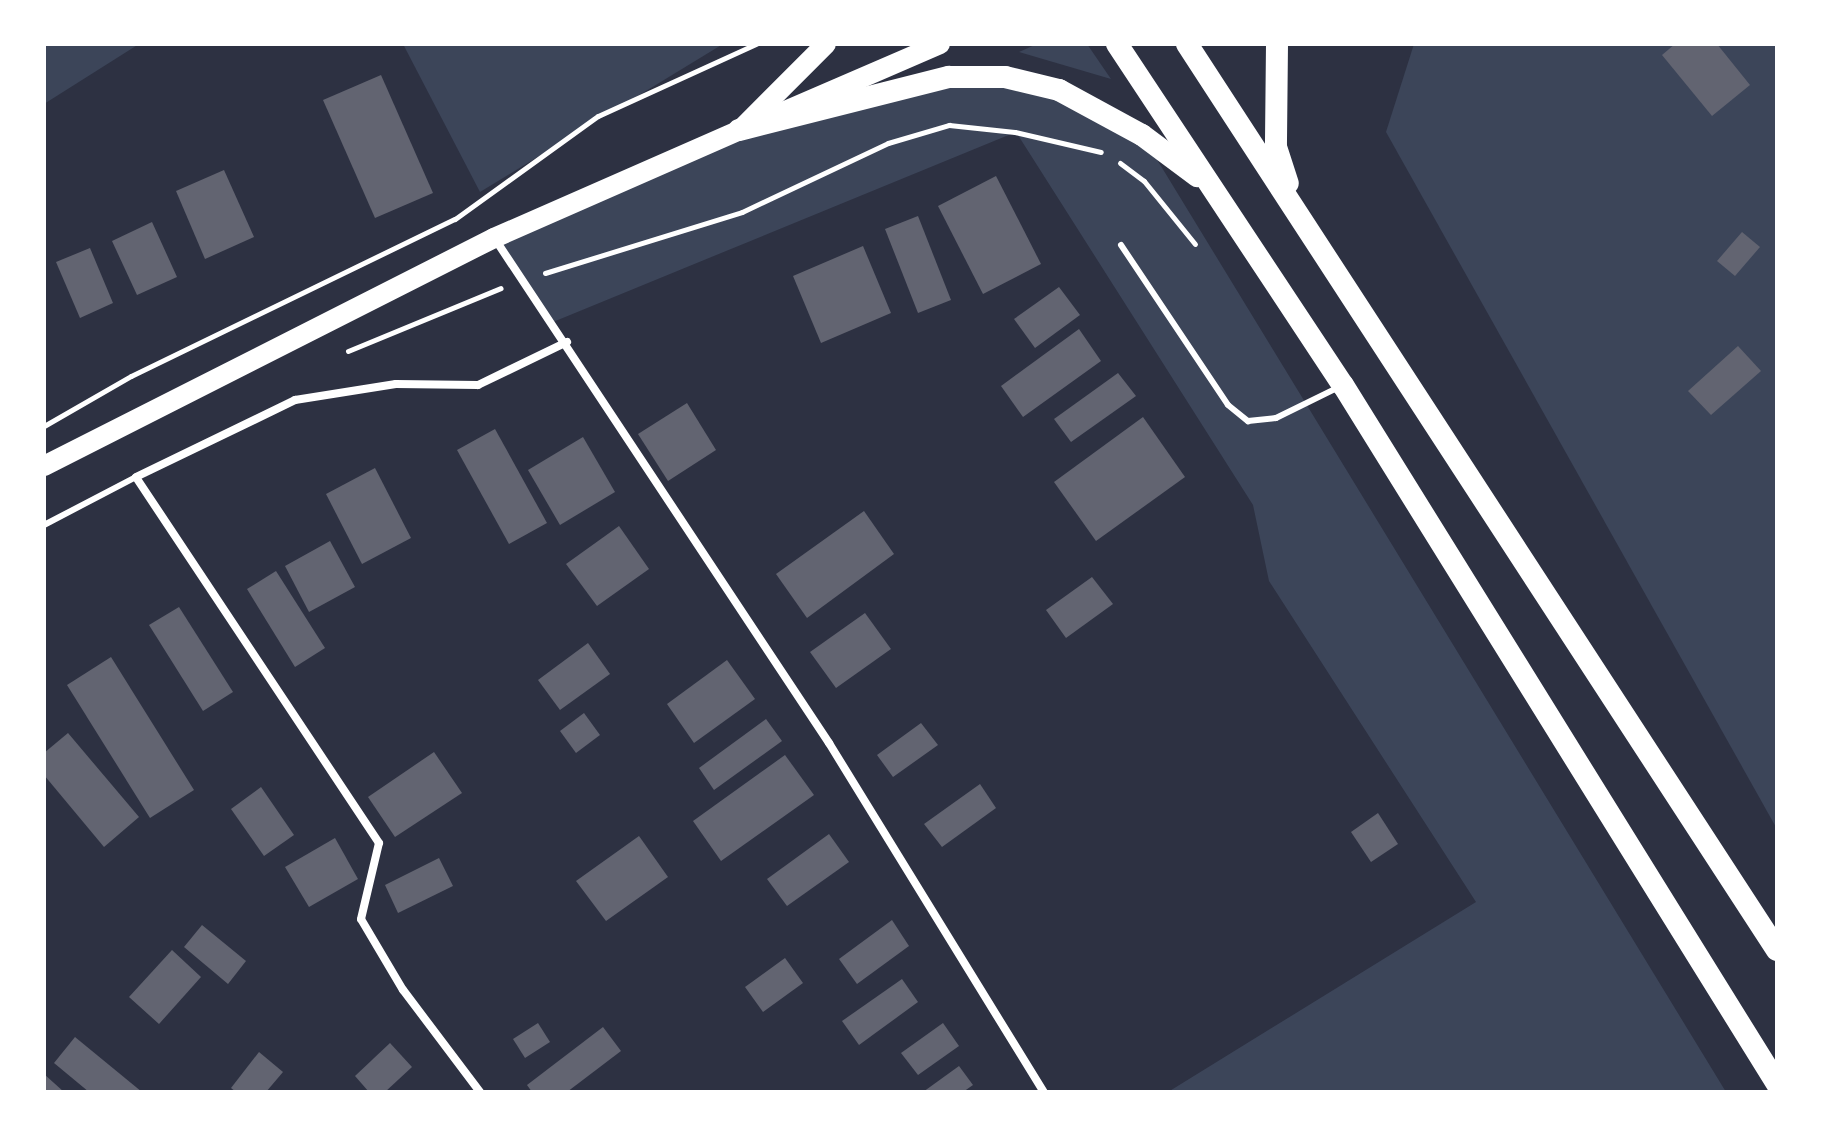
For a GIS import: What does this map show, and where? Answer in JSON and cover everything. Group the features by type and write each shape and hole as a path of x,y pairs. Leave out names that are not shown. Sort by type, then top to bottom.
{"highway":[{"path":"1117,44 1230,209 1343,385 1777,1084"},
{"path":"1187,44 1777,950"},
{"path":"1277,44 1276,147 1295,207"},
{"path":"739,130 949,77 1005,77 1059,90 1142,135 1186,165 1230,209"}],"main road":[{"path":"739,130 826,44"},
{"path":"44,466 494,238 940,44"}],"street":[{"path":"494,238 567,342 837,756 1044,1092"},
{"path":"480,1092 403,990 361,919 379,843 136,477 295,400 396,384 478,385 567,342"}],"lane":[{"path":"1121,245 1228,405 1248,421 1276,418 1343,385"},
{"path":"44,525 136,477"}],"path":[{"path":"44,426 131,376 455,219 598,116 756,44"},
{"path":"523,279 742,212 888,143 949,125 1015,132 1107,154 1144,181 1195,244"}],"shaded area":[{"path":"44,44 139,44 44,104"},
{"path":"403,44 723,44 480,192"},
{"path":"1037,44 1087,44 1111,79 1019,52"},
{"path":"1414,44 1777,44 1777,829 1386,132"},
{"path":"1005,77 1142,135 1726,1092 1168,1092 1476,902 1269,581 1253,505 1016,132 553,322 494,238 739,130"}],"building":[{"path":"1675,44 1717,44 1750,85 1712,116 1662,55"},
{"path":"381,75 433,193 375,218 323,100"},
{"path":"224,170 254,237 205,259 176,191"},
{"path":"996,176 1041,264 983,294 938,206"},
{"path":"918,216 951,300 918,313 885,229"},
{"path":"152,222 177,277 137,295 112,241"},
{"path":"1742,232 1760,247 1735,276 1717,261"},
{"path":"863,246 891,313 821,343 793,276"},
{"path":"90,248 113,303 80,318 56,262"},
{"path":"1059,287 1080,315 1035,348 1014,319"},
{"path":"1079,329 1101,361 1023,417 1001,386"},
{"path":"1738,346 1761,371 1711,415 1688,391"},
{"path":"1118,373 1136,396 1071,442 1054,419"},
{"path":"687,403 716,450 668,481 638,434"},
{"path":"1143,417 1185,477 1096,541 1054,482"},
{"path":"495,429 547,523 509,544 457,450"},
{"path":"583,437 615,492 560,525 528,470"},
{"path":"375,468 411,538 362,564 326,494"},
{"path":"864,511 894,554 807,618 776,574"},
{"path":"619,526 649,569 597,606 566,564"},
{"path":"330,541 355,587 309,612 285,566"},
{"path":"276,571 325,648 295,667 247,589"},
{"path":"1092,577 1113,604 1066,638 1046,610"},
{"path":"179,607 233,692 203,711 149,625"},
{"path":"865,613 891,649 836,688 810,652"},
{"path":"588,643 610,674 560,710 538,680"},
{"path":"111,657 194,790 150,818 67,685"},
{"path":"727,660 755,699 694,743 667,704"},
{"path":"584,713 600,735 576,753 560,731"},
{"path":"766,719 782,741 714,790 699,768"},
{"path":"921,723 938,745 893,777 877,755"},
{"path":"68,733 139,817 104,847 44,775 44,753"},
{"path":"434,752 462,793 395,837 368,797"},
{"path":"785,755 814,795 721,861 693,821"},
{"path":"980,784 996,808 942,847 924,824"},
{"path":"261,787 294,835 264,856 231,809"},
{"path":"1378,813 1398,844 1371,862 1351,832"},
{"path":"829,834 849,862 787,906 767,879"},
{"path":"639,836 668,877 606,921 576,881"},
{"path":"335,838 358,879 309,907 285,867"},
{"path":"439,858 453,886 398,913 385,885"},
{"path":"892,920 909,946 857,984 839,959"},
{"path":"202,925 246,961 228,984 184,947"},
{"path":"172,950 201,977 159,1024 129,997"},
{"path":"785,958 803,983 763,1012 745,987"},
{"path":"902,979 918,1002 859,1045 842,1021"},
{"path":"538,1023 550,1042 525,1058 513,1039"},
{"path":"943,1023 959,1046 918,1075 901,1053"},
{"path":"603,1027 621,1051 567,1092 532,1092 527,1085"},
{"path":"75,1037 142,1092 89,1092 54,1063"},
{"path":"390,1043 412,1067 385,1092 369,1092 355,1076"},
{"path":"259,1052 283,1072 266,1092 236,1092 231,1088"},
{"path":"959,1066 973,1085 963,1092 923,1092"},
{"path":"44,1074 64,1092 44,1092"}]}
